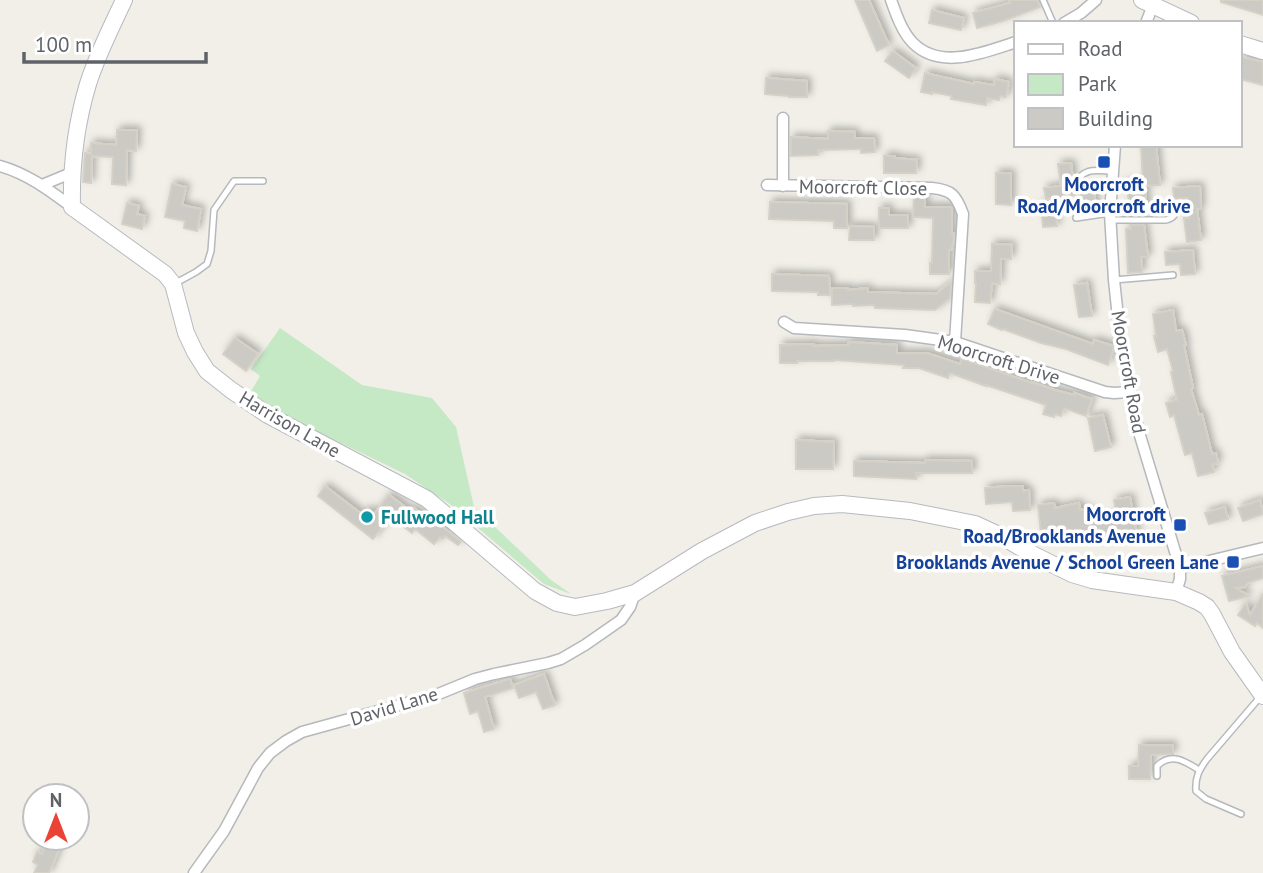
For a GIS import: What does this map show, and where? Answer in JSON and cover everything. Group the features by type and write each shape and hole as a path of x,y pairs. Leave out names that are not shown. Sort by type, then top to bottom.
{"street":[{"path":"72,207 71,173 88,84 124,0"},
{"path":"891,0 905,31 914,43 926,52 958,58 1014,43"},
{"path":"1067,21 1096,0"},
{"path":"1146,21 1147,3 1187,21"},
{"path":"1242,47 1263,51"},
{"name":"Moorcroft Close","path":"783,118 783,186"},
{"name":"Moorcroft Road","path":"1115,147 1110,217 1120,336 1138,429 1180,568 1176,592"},
{"path":"0,166 42,185 166,274 173,284"},
{"path":"42,185 71,173"},
{"name":"Moorcroft Close","path":"767,185 944,189 953,194 963,214 955,342"},
{"name":"Harrison Lane","path":"173,284 186,333 207,371 268,415 427,499 535,591 556,603 575,607 635,593 702,551 755,523 788,512 814,506 842,504 910,511 975,524 1072,574 1092,580 1176,592 1207,607 1232,652 1263,695"},
{"name":"Moorcroft Drive","path":"784,322 794,328 905,335 955,342 1105,392 1130,393"},
{"path":"1180,568 1263,548"},
{"name":"David Lane","path":"194,873 223,831 258,768 270,753 286,741 302,732 436,695 475,679 561,659 621,620 635,593"}],"lane":[{"path":"1043,0 1052,21"},
{"path":"1080,190 1081,176 1085,172 1112,171"},
{"path":"173,284 207,264 211,251 214,210 234,181 263,181"},
{"path":"1076,218 1166,220 1176,214 1177,208"},
{"path":"1114,280 1173,275"},
{"path":"1241,814 1206,799 1196,791 1196,780 1199,770 1263,695"},
{"path":"1157,776 1157,766 1168,759 1181,759 1199,770"}],"green space":[{"path":"280,328 362,385 432,398 456,427 474,507 551,580 571,594 544,584 451,505 405,474 287,417 250,393 260,376 251,369"}],"building":[{"path":"855,0 869,0 889,45 877,51"},
{"path":"1009,0 1038,0 1040,7 977,28 973,13 1010,3"},
{"path":"1263,0 1263,15 1221,2"},
{"path":"932,10 964,18 961,30 929,23"},
{"path":"893,51 916,68 909,78 885,61"},
{"path":"1242,57 1263,62 1263,85 1242,80"},
{"path":"925,73 974,84 994,85 995,79 1009,82 1006,97 1000,96 999,100 987,98 986,105 951,99 952,96 932,92 921,92"},
{"path":"766,78 807,81 807,97 765,94"},
{"path":"117,130 137,130 136,151 127,150 126,185 112,184 113,157 92,156 91,183 83,182 85,153 91,154 91,143 116,145"},
{"path":"828,131 855,132 855,138 874,138 875,152 861,153 861,149 818,150 818,155 791,156 791,137 828,139"},
{"path":"1141,147 1156,147 1160,185 1145,186 1147,213 1130,215 1128,193 1123,193 1123,184 1143,183"},
{"path":"884,156 917,160 916,173 884,173"},
{"path":"1071,163 1075,195 1046,199 1044,188 1061,186 1058,164"},
{"path":"996,173 1011,173 1011,205 996,204"},
{"path":"172,184 186,187 182,205 201,209 197,231 184,228 185,221 165,217"},
{"path":"1200,186 1201,209 1197,209 1201,240 1187,242 1184,218 1189,218 1188,198 1174,199 1173,188"},
{"path":"1094,192 1096,210 1082,212 1082,205 1077,206 1075,195"},
{"path":"914,196 925,196 925,207 952,209 954,233 953,246 949,250 949,274 930,274 933,218 913,217"},
{"path":"770,202 847,204 847,228 834,228 834,221 769,219"},
{"path":"127,203 139,206 137,214 145,216 142,229 122,224"},
{"path":"1054,203 1057,226 1043,227 1041,204"},
{"path":"879,208 889,208 889,215 908,215 908,228 879,228"},
{"path":"1130,225 1144,225 1148,257 1141,257 1142,272 1128,273 1126,229 1131,229"},
{"path":"850,226 874,227 874,240 849,240"},
{"path":"992,244 1012,245 1011,259 1001,259 1000,284 992,283 990,303 975,302 975,271 991,271"},
{"path":"1193,250 1195,274 1181,275 1180,264 1166,265 1165,252"},
{"path":"772,274 829,276 830,295 818,295 818,292 772,291"},
{"path":"951,282 950,298 935,310 832,305 832,288 936,294"},
{"path":"1087,283 1092,316 1079,317 1074,285"},
{"path":"995,309 1093,344 1094,340 1114,346 1108,365 988,324"},
{"path":"1173,310 1176,331 1182,330 1186,345 1193,388 1191,389 1199,415 1202,414 1212,454 1216,453 1218,463 1212,465 1214,472 1198,476 1192,453 1185,455 1174,415 1170,417 1166,403 1177,400 1171,372 1173,371 1167,349 1158,352 1154,336 1153,314"},
{"path":"235,338 258,354 246,371 223,354"},
{"path":"849,342 897,345 897,353 927,353 960,364 962,359 1032,383 1092,399 1086,416 1064,408 1061,416 1055,414 1054,417 1043,414 1046,405 950,373 948,378 919,368 903,368 904,365 834,360 780,363 780,345 848,345"},
{"path":"1103,415 1111,447 1095,451 1088,418"},
{"path":"796,440 834,442 833,469 796,469"},
{"path":"925,460 972,461 972,473 916,473 916,479 854,476 854,461 925,463"},
{"name":"Fullwood Hall","path":"325,486 363,515 368,509 374,514 389,495 412,512 414,508 434,524 436,521 461,542 458,545 445,536 443,539 440,537 434,544 415,529 412,533 390,516 373,539 318,496"},
{"path":"1023,486 1023,491 1029,490 1030,510 1013,511 1012,502 986,504 985,488"},
{"path":"1130,497 1137,535 1101,538 1099,529 1065,534 1065,531 1041,533 1038,505 1054,503 1055,508 1079,503 1080,510 1089,509 1091,520 1117,516 1114,500"},
{"path":"1260,500 1263,514 1243,521 1238,508"},
{"path":"1225,507 1228,519 1209,524 1205,513"},
{"path":"1263,566 1263,578 1247,583 1245,587 1236,588 1249,596 1229,601 1222,576"},
{"path":"1263,594 1263,628 1238,615 1246,603 1250,615"},
{"path":"544,674 555,705 543,709 536,692 519,698 514,685"},
{"path":"510,679 513,688 485,697 494,729 484,732 478,711 470,714 464,693"},
{"path":"1139,745 1173,745 1173,754 1151,755 1150,779 1129,779 1129,766 1138,766"},
{"path":"37,852 58,852 49,873 34,873 38,865 33,862"}],"place":[{"name":"Moorcroft Road/Moorcroft drive","path":"1104,162"},
{"name":"Fullwood Hall","path":"367,517"},
{"name":"Moorcroft Road/Brooklands Avenue","path":"1180,525"},
{"name":"Brooklands Avenue / School Green Lane","path":"1233,562"}]}
